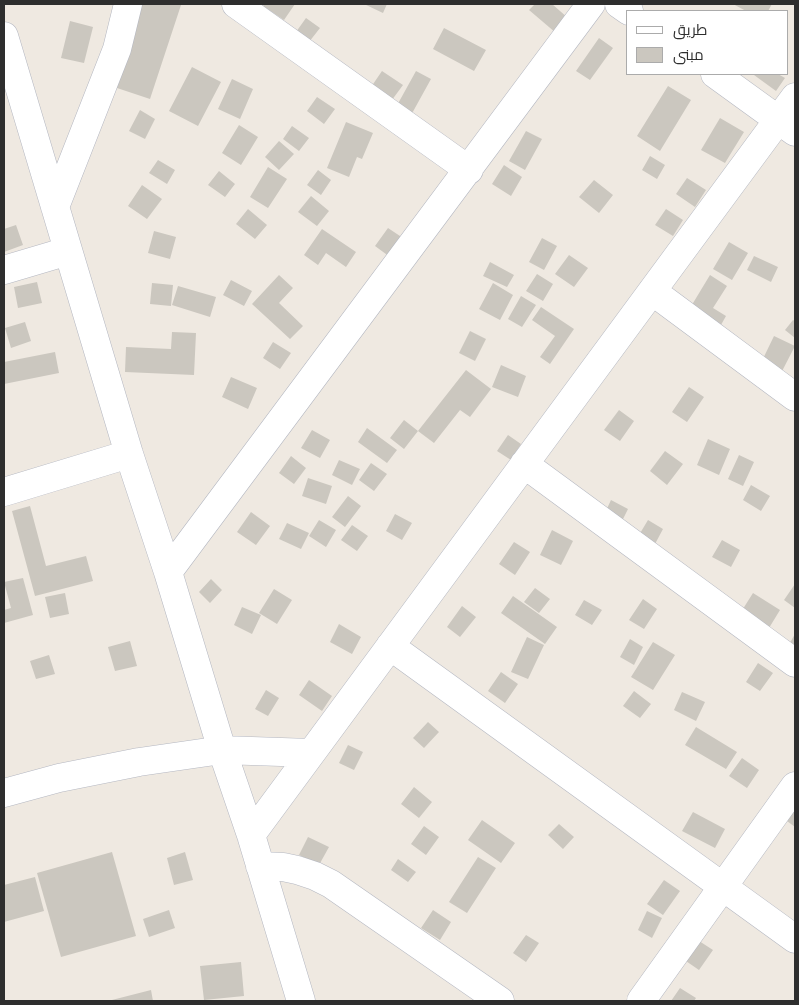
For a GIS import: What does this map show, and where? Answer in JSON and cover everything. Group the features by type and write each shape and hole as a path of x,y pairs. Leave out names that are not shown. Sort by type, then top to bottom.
{"street":[{"path":"55,207 117,49 128,4"},
{"path":"236,4 469,170"},
{"path":"168,572 591,4"},
{"path":"5,47 129,454 168,572 222,750 251,835 301,1001"},
{"path":"716,75 787,126"},
{"path":"251,835 652,291 787,126 795,97"},
{"path":"4,270 68,251"},
{"path":"652,291 795,396"},
{"path":"4,492 129,454"},
{"path":"524,464 795,663"},
{"path":"390,646 795,939"},
{"path":"4,792 122,765 222,750 311,753"},
{"path":"641,1001 795,786"},
{"path":"260,866 284,867 297,870 331,884 500,1001"}],"building":[{"path":"142,4 181,5 150,99 114,87"},
{"path":"265,4 295,4 284,20 263,6"},
{"path":"364,4 387,4 383,13"},
{"path":"535,4 552,4 568,18 556,33 529,10"},
{"path":"733,4 772,4 769,10 744,10"},
{"path":"306,18 320,28 309,42 296,32"},
{"path":"70,21 93,27 84,63 61,58"},
{"path":"444,28 486,50 474,71 433,49"},
{"path":"599,38 613,48 590,80 576,71"},
{"path":"192,67 221,82 198,126 169,111"},
{"path":"382,71 403,85 389,104 369,90"},
{"path":"416,71 431,79 410,117 395,109"},
{"path":"754,75 780,75 785,78 776,91"},
{"path":"232,79 253,89 240,119 218,109"},
{"path":"668,86 691,100 660,151 637,136"},
{"path":"317,97 335,109 324,124 307,111"},
{"path":"140,110 155,119 145,139 129,131"},
{"path":"720,118 744,132 725,163 701,150"},
{"path":"346,122 373,133 362,159 357,157 349,177 327,168"},
{"path":"239,125 258,137 241,165 222,153"},
{"path":"292,126 309,138 299,151 283,139"},
{"path":"526,131 542,139 525,170 509,161"},
{"path":"279,141 294,154 279,170 265,157"},
{"path":"650,156 665,165 657,179 642,170"},
{"path":"158,160 175,170 167,184 149,173"},
{"path":"504,165 522,177 511,196 492,184"},
{"path":"268,167 287,179 268,208 250,197"},
{"path":"318,170 331,180 321,195 307,185"},
{"path":"219,171 235,184 225,197 208,185"},
{"path":"687,178 706,190 695,207 676,194"},
{"path":"594,180 613,195 599,213 579,197"},
{"path":"142,185 162,199 147,219 128,206"},
{"path":"311,196 329,211 317,226 298,212"},
{"path":"248,209 267,225 255,239 236,224"},
{"path":"666,209 683,220 673,236 655,225"},
{"path":"16,225 23,245 4,252 4,229"},
{"path":"388,228 403,238 390,257 375,246"},
{"path":"322,229 356,252 346,267 326,253 318,265 304,255"},
{"path":"154,231 176,237 170,259 148,253"},
{"path":"542,238 557,246 544,270 529,262"},
{"path":"729,242 748,253 732,280 713,269"},
{"path":"569,255 588,268 574,287 555,274"},
{"path":"754,256 778,267 771,282 747,270"},
{"path":"490,262 514,275 507,287 483,276"},
{"path":"537,274 553,284 543,301 526,291"},
{"path":"279,275 293,288 279,303 303,326 290,339 252,304"},
{"path":"710,275 727,286 713,308 726,316 717,332 687,313"},
{"path":"231,280 252,291 244,306 223,295"},
{"path":"37,282 42,303 18,308 14,287"},
{"path":"152,283 173,285 171,306 150,304"},
{"path":"493,283 513,295 500,320 479,309"},
{"path":"178,286 216,297 210,317 172,305"},
{"path":"521,296 536,305 522,327 508,319"},
{"path":"541,307 574,329 550,364 540,357 555,336 532,320"},
{"path":"793,320 795,321 795,338 785,330"},
{"path":"25,322 31,341 11,348 5,328"},
{"path":"470,331 486,339 475,361 459,353"},
{"path":"172,332 196,333 194,375 125,372 126,347 171,349"},
{"path":"774,336 795,346 779,377 759,367"},
{"path":"273,342 291,353 280,369 263,358"},
{"path":"55,352 59,373 4,384 4,362"},
{"path":"501,365 526,376 518,397 492,387"},
{"path":"466,370 491,389 470,417 460,410 434,443 418,431"},
{"path":"231,377 257,388 248,409 222,397"},
{"path":"689,387 704,397 687,422 672,412"},
{"path":"619,410 634,421 620,441 604,430"},
{"path":"404,420 418,431 404,449 390,438"},
{"path":"367,428 397,450 387,463 358,442"},
{"path":"312,430 330,440 320,458 301,448"},
{"path":"508,435 521,444 511,460 497,451"},
{"path":"708,439 730,449 719,475 697,465"},
{"path":"665,451 683,464 667,485 650,471"},
{"path":"739,455 754,462 743,486 728,479"},
{"path":"291,456 306,468 294,484 279,473"},
{"path":"339,460 360,469 352,485 332,475"},
{"path":"371,463 387,474 374,491 359,480"},
{"path":"308,478 332,486 326,504 302,496"},
{"path":"751,485 770,496 761,511 743,500"},
{"path":"348,496 361,506 345,527 332,517"},
{"path":"611,500 628,509 621,523 604,515"},
{"path":"30,506 46,566 86,556 93,581 35,596 12,511"},
{"path":"251,512 270,526 256,545 237,532"},
{"path":"395,514 412,523 402,540 386,531"},
{"path":"319,520 336,530 326,547 309,536"},
{"path":"648,520 663,529 655,544 639,535"},
{"path":"287,523 309,533 301,549 279,539"},
{"path":"352,525 368,536 357,551 341,540"},
{"path":"552,530 573,541 561,565 540,555"},
{"path":"722,540 740,550 731,567 712,557"},
{"path":"514,542 530,552 515,575 499,564"},
{"path":"23,578 33,615 4,623 4,610 11,608 4,582"},
{"path":"211,579 222,590 210,603 199,592"},
{"path":"795,584 795,608 784,600"},
{"path":"535,588 550,599 539,613 524,602"},
{"path":"274,589 292,600 277,624 259,613"},
{"path":"65,593 69,614 50,618 45,597"},
{"path":"753,593 780,610 769,628 741,612"},
{"path":"513,596 557,627 545,644 501,613"},
{"path":"643,599 657,609 644,629 629,620"},
{"path":"584,600 602,610 592,625 575,615"},
{"path":"462,606 476,617 460,637 447,627"},
{"path":"242,607 261,615 252,634 234,625"},
{"path":"339,624 361,637 352,654 330,642"},
{"path":"795,634 795,650 788,646"},
{"path":"527,637 544,645 528,679 511,672"},
{"path":"630,639 643,647 634,665 620,657"},
{"path":"130,641 137,666 115,671 108,647"},
{"path":"653,642 675,655 653,690 631,677"},
{"path":"49,655 55,674 36,679 30,661"},
{"path":"758,663 773,673 760,691 746,682"},
{"path":"501,672 518,684 505,703 488,691"},
{"path":"309,680 332,696 322,711 299,695"},
{"path":"266,690 279,698 268,716 255,709"},
{"path":"634,691 651,704 640,718 623,706"},
{"path":"682,692 705,702 696,721 674,710"},
{"path":"428,722 439,732 424,748 413,738"},
{"path":"696,727 737,752 726,769 685,745"},
{"path":"348,745 363,752 354,770 339,763"},
{"path":"742,758 759,770 747,788 729,776"},
{"path":"414,787 432,802 419,818 401,804"},
{"path":"795,809 795,827 787,821"},
{"path":"693,812 725,829 715,848 682,831"},
{"path":"482,820 515,843 501,863 468,840"},
{"path":"559,824 574,837 563,849 548,835"},
{"path":"424,826 439,837 426,855 411,844"},
{"path":"308,837 329,847 319,865 299,855"},
{"path":"112,852 136,936 61,957 37,873"},
{"path":"185,852 193,880 174,885 167,858"},
{"path":"478,857 496,868 467,913 449,902"},
{"path":"398,859 416,872 408,882 391,870"},
{"path":"35,877 44,911 4,922 4,885"},
{"path":"664,880 680,891 663,915 647,904"},
{"path":"169,910 175,928 149,937 143,919"},
{"path":"433,910 451,922 440,940 421,928"},
{"path":"647,911 662,918 652,938 638,930"},
{"path":"526,935 539,943 526,962 513,953"},
{"path":"696,939 713,950 699,970 683,959"},
{"path":"241,962 244,996 204,1000 200,966"},
{"path":"680,988 696,998 694,1001 671,1001"},
{"path":"151,990 153,1001 108,1001"}]}
